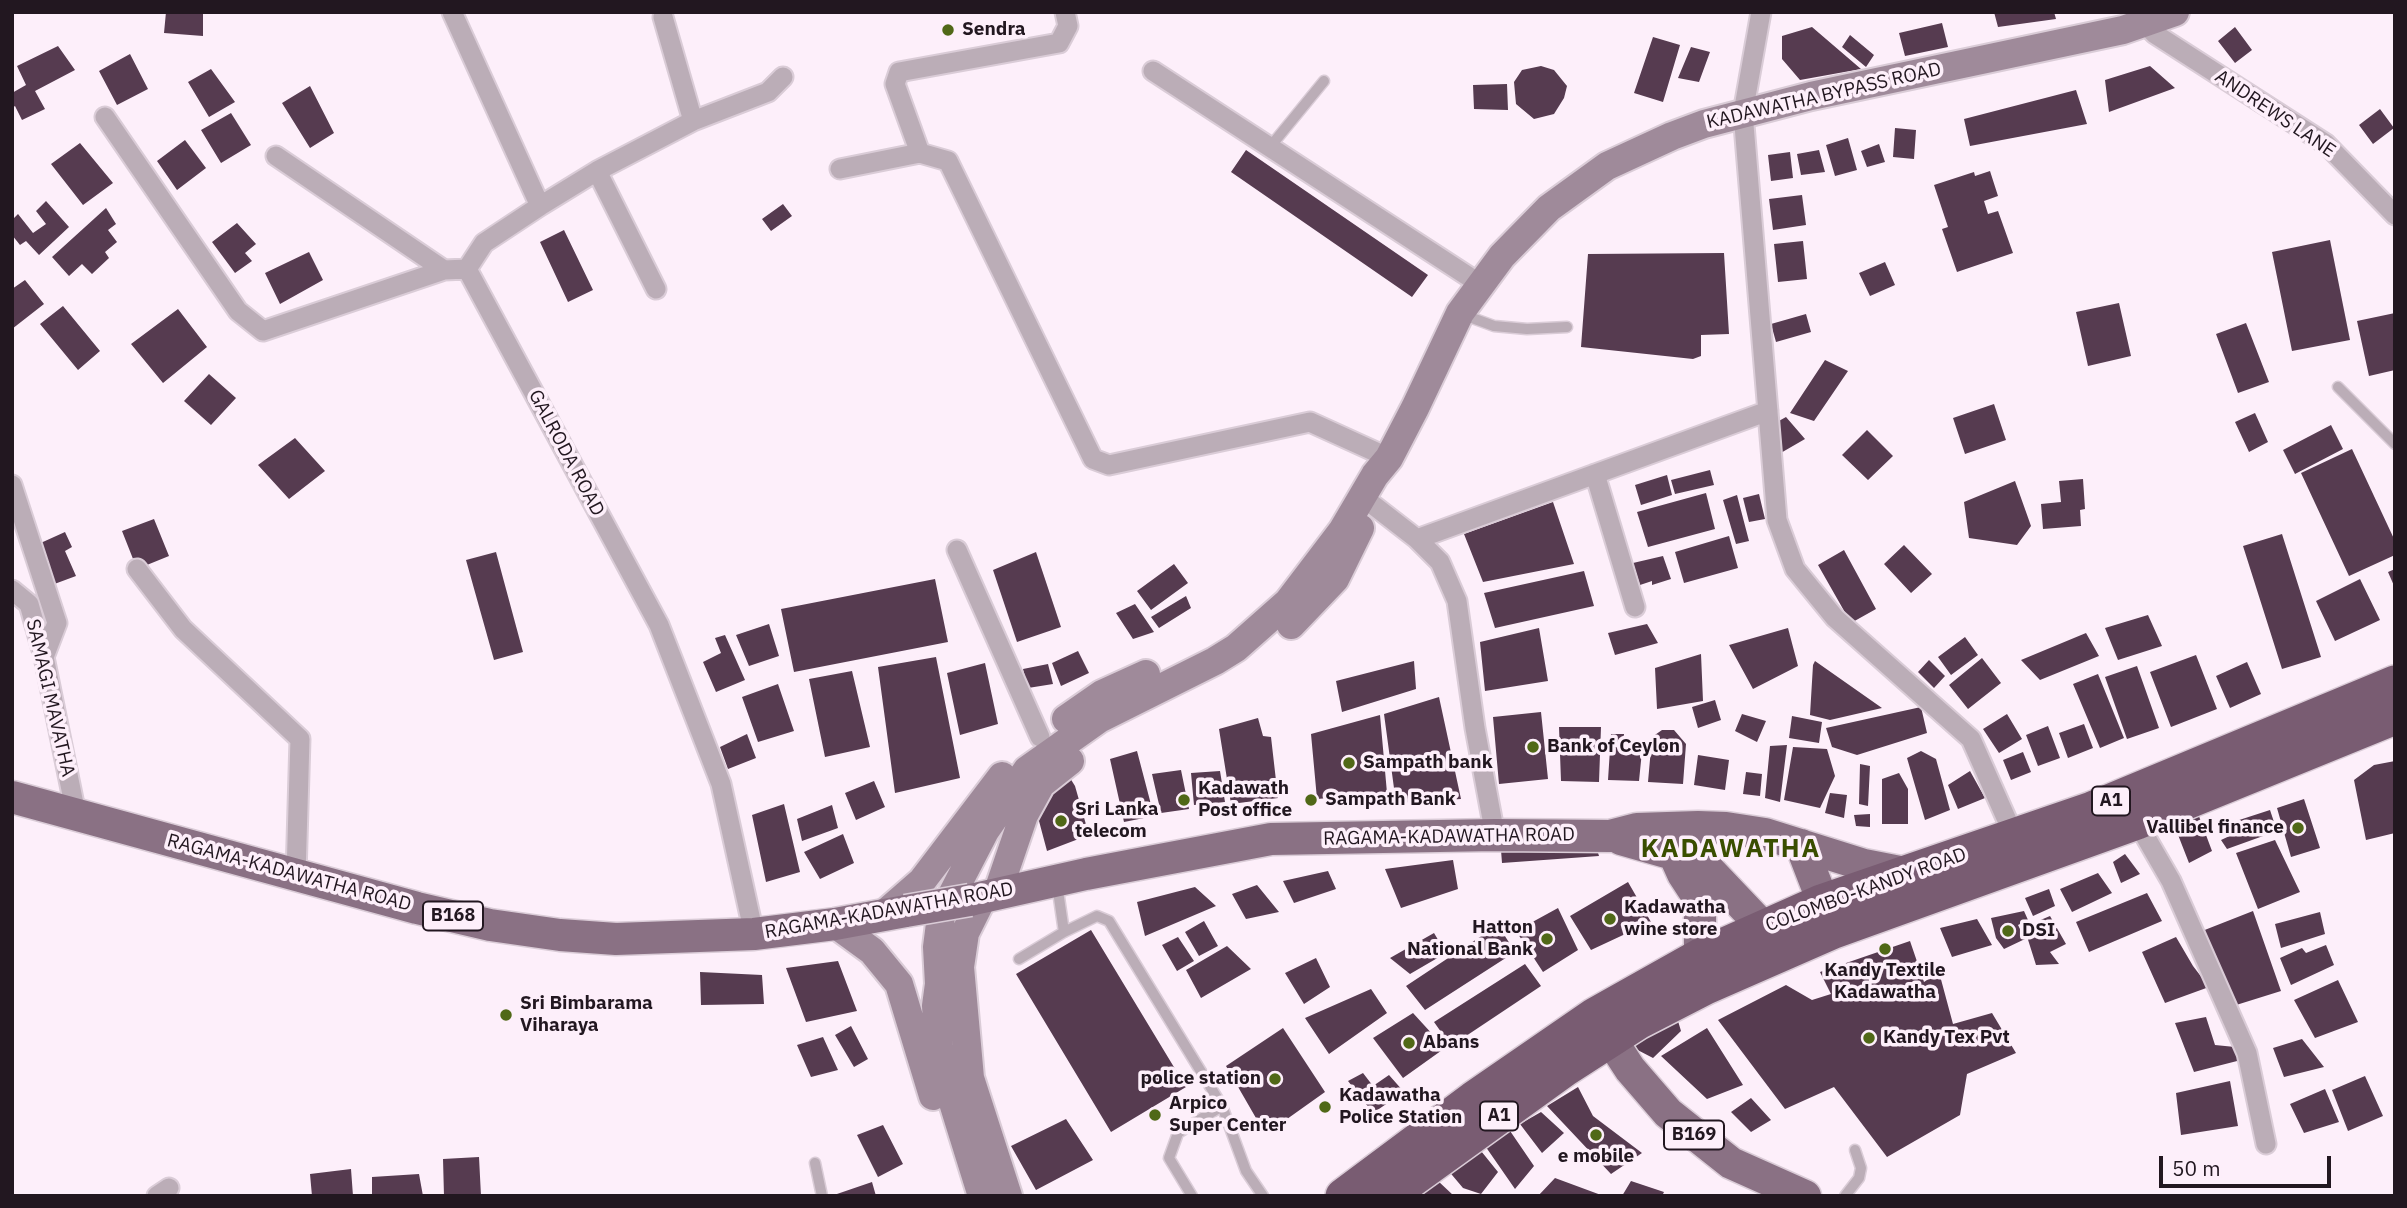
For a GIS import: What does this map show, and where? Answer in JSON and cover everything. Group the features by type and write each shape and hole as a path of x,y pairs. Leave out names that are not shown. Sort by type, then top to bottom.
{"highway":[{"name":"COLOMBO-KANDY ROAD","path":"1828,917 1905,873 2092,809 2395,683"},
{"name":"COLOMBO-KANDY ROAD","path":"1389,1196 1491,1122 1603,1027 1700,956 1770,941 1828,917 2137,822 2395,717"},
{"name":"COLOMBO-KANDY ROAD","path":"1343,1196 1473,1099 1603,1027 1638,1022 1706,987 1770,941"}],"main road":[{"name":"RAGAMA-KADAWATHA ROAD","path":"12,797 490,925 560,935 616,939 754,934 835,924 1271,839 1610,836"},
{"name":"B168","path":"1610,836 1637,829 1726,828 1765,834 1864,865 1905,873"},
{"name":"B168","path":"1610,836 1674,854 1705,866 1735,895 1770,941"},
{"path":"1801,845 1828,917"},
{"path":"1674,854 1700,900 1700,956"},
{"name":"B169","path":"1603,1027 1647,1091 1701,1141 1731,1163 1805,1196"}],"street":[{"path":"452,12 540,206"},
{"path":"920,153 895,84 899,72 1059,43 1068,26 1065,12"},
{"path":"1761,12 1743,113 1777,520 1795,569 1835,618 1971,739 2014,836"},
{"name":"KADAWATHA BYPASS ROAD","path":"982,1196 958,1122 939,1047 936,1006 939,984 937,947 941,916 985,831 1027,770 1099,719 1215,661 1264,626 1289,602 1318,566 1377,478 1415,408 1460,313 1502,256 1549,208 1607,166 1672,136 1743,113 2175,12"},
{"path":"663,17 693,121"},
{"name":"ANDREWS LANE","path":"2143,18 2155,34 2326,144 2395,215"},
{"path":"1153,71 1480,284"},
{"path":"105,117 238,311 263,331 444,270 467,269 484,243 597,171 693,121 768,92 782,77"},
{"path":"840,169 920,153 948,161 1093,459 1109,465 1310,422 1377,478 1417,539 1440,562 1457,601 1475,728 1495,835"},
{"path":"276,156 444,270"},
{"path":"597,171 656,289"},
{"name":"GALRODA ROAD","path":"467,269 659,625 721,784 754,934"},
{"path":"1417,539 1768,411"},
{"path":"1595,474 1634,607"},
{"path":"895,913 998,780 1040,737 1102,694 1201,648 1246,617 1295,572 1377,478"},
{"path":"1008,1196 970,1078 960,967 965,933 1024,815 1041,784 1101,736 1220,680 1276,641 1335,579 1366,514 1377,478"},
{"path":"12,485 57,622 44,657"},
{"path":"957,550 1040,737"},
{"path":"137,569 183,629 300,739 296,875"},
{"name":"SAMAGI MAVATHA","path":"12,590 29,604 44,657 76,814"},
{"path":"2137,822 2171,881 2247,1053 2266,1144"},
{"path":"835,924 872,951 898,984 964,1196"},
{"name":"KADAWATHA BYPASS ROAD","path":"939,984 946,1004 950,1047 957,1079 993,1196"}],"lane":[{"path":"1270,147 1324,81"},
{"path":"1460,313 1494,326 1527,329 1567,327"},
{"path":"2338,387 2395,444"},
{"path":"1057,880 1064,932"},
{"path":"1019,959 1097,916 1109,920 1222,1106 1246,1171 1263,1196"},
{"path":"1192,1196 1169,1158 1178,1133 1222,1106"},
{"path":"1846,1196 1859,1178 1861,1168 1855,1150"},
{"path":"815,1163 822,1196"}],"building":[{"path":"166,12 203,12 203,36 164,33"},
{"path":"1994,12 2054,12 2056,19 1998,27"},
{"path":"1942,23 1948,47 1905,56 1899,33"},
{"path":"1812,27 1861,69 1800,80 1782,59 1782,36"},
{"path":"2235,27 2252,50 2235,63 2218,41"},
{"path":"1850,35 1874,55 1866,67 1842,47"},
{"path":"1653,37 1680,45 1663,102 1634,93"},
{"path":"58,46 75,70 35,91 45,109 22,120 15,106 12,108 12,93 26,85 17,66"},
{"path":"1691,47 1710,52 1699,82 1678,78"},
{"path":"130,54 148,89 117,105 99,71"},
{"path":"1541,66 1554,70 1567,86 1564,98 1554,114 1534,119 1516,104 1514,82 1522,70"},
{"path":"2150,66 2175,88 2109,112 2105,80"},
{"path":"211,69 235,102 209,117 188,82"},
{"path":"1507,84 1508,110 1474,109 1473,85"},
{"path":"310,86 334,133 310,148 282,103"},
{"path":"2076,90 2087,124 1970,146 1964,119"},
{"path":"2380,109 2394,128 2373,144 2359,125"},
{"path":"231,113 251,145 221,163 201,130"},
{"path":"1895,128 1916,130 1914,159 1893,157"},
{"path":"1848,138 1857,170 1835,176 1826,145"},
{"path":"185,140 206,168 177,190 157,161"},
{"path":"80,143 113,183 83,205 51,164"},
{"path":"1879,144 1885,162 1867,167 1861,151"},
{"path":"1246,150 1428,275 1412,297 1231,172"},
{"path":"1819,150 1825,172 1801,175 1797,154"},
{"path":"1790,152 1793,178 1771,181 1768,155"},
{"path":"1990,171 1998,196 1984,201 1988,214 1998,211 2013,253 1957,272 1942,229 1948,227 1934,185 1974,172 1975,176"},
{"path":"1802,195 1806,225 1773,230 1769,199"},
{"path":"46,201 69,227 39,255 26,241 20,245 12,235 12,220 18,214 33,233 46,224 36,211"},
{"path":"783,204 792,216 771,231 762,219"},
{"path":"106,208 116,224 108,230 117,242 105,252 109,258 92,274 82,264 69,276 52,257"},
{"path":"237,223 256,244 245,253 252,261 235,273 212,242"},
{"path":"564,230 593,290 568,302 540,242"},
{"path":"2330,240 2350,340 2292,351 2272,252"},
{"path":"1803,241 1807,279 1778,282 1774,244"},
{"path":"309,252 323,280 280,304 265,273"},
{"path":"1724,253 1729,334 1701,335 1701,356 1693,359 1581,347 1588,254"},
{"path":"1885,262 1895,285 1870,296 1859,273"},
{"path":"25,280 44,304 12,329 12,289"},
{"path":"2119,303 2131,356 2088,366 2076,312"},
{"path":"63,306 100,351 78,370 40,324"},
{"path":"178,309 207,347 163,383 131,344"},
{"path":"2395,313 2395,370 2369,376 2357,321"},
{"path":"1806,314 1811,332 1776,342 1771,324"},
{"path":"2246,323 2269,382 2238,393 2216,334"},
{"path":"1825,360 1848,371 1814,421 1790,413"},
{"path":"209,374 236,398 211,425 184,401"},
{"path":"1994,404 2006,440 1965,454 1953,418"},
{"path":"2255,413 2268,442 2249,452 2235,422"},
{"path":"1786,417 1805,439 1779,454 1777,422"},
{"path":"2331,425 2343,449 2295,474 2283,450"},
{"path":"1867,430 1893,456 1868,480 1842,455"},
{"path":"295,438 325,471 289,499 258,465"},
{"path":"2352,449 2395,541 2395,555 2349,576 2301,473"},
{"path":"1710,470 1714,485 1675,494 1671,480"},
{"path":"1667,475 1672,495 1641,505 1635,485"},
{"path":"2083,479 2085,509 2080,510 2081,526 2043,529 2041,504 2061,502 2059,481"},
{"path":"2015,481 2031,526 2017,545 1969,538 1964,502"},
{"path":"1706,493 1715,529 1648,547 1637,512"},
{"path":"1759,494 1765,519 1749,522 1743,498"},
{"path":"1737,495 1749,541 1736,544 1723,500"},
{"path":"1553,502 1574,564 1483,582 1464,534"},
{"path":"154,519 169,556 137,569 122,531"},
{"path":"65,532 72,547 65,551 76,576 49,586 34,546"},
{"path":"2282,534 2321,657 2282,669 2243,546"},
{"path":"1729,536 1738,568 1684,583 1675,552"},
{"path":"1904,545 1932,574 1911,593 1884,564"},
{"path":"1844,550 1876,609 1851,623 1818,565"},
{"path":"496,552 523,652 494,660 466,560"},
{"path":"1036,552 1061,627 1017,642 993,570"},
{"path":"1663,556 1671,579 1652,585 1652,581 1640,585 1633,563"},
{"path":"1174,564 1188,583 1151,610 1137,591"},
{"path":"2395,569 2395,588 2388,572"},
{"path":"1584,571 1594,606 1495,628 1484,593"},
{"path":"935,579 948,642 794,672 781,609"},
{"path":"2360,579 2380,620 2335,641 2316,601"},
{"path":"1186,596 1191,608 1159,628 1151,617"},
{"path":"1135,604 1154,632 1133,639 1116,613"},
{"path":"2148,615 2162,646 2118,660 2105,628"},
{"path":"769,624 779,656 749,666 736,635"},
{"path":"1647,624 1658,643 1615,655 1608,633"},
{"path":"1539,628 1548,681 1485,691 1480,642"},
{"path":"1788,628 1798,666 1753,689 1729,645"},
{"path":"2086,633 2099,656 2040,680 2021,660"},
{"path":"725,635 745,680 716,692 703,662 721,653 715,638"},
{"path":"1965,637 1978,655 1951,675 1938,657"},
{"path":"1078,651 1089,673 1061,686 1052,663"},
{"path":"1701,654 1703,701 1657,709 1655,668"},
{"path":"2196,655 2217,709 2171,727 2150,672"},
{"path":"936,657 960,778 895,793 878,667"},
{"path":"1982,658 2001,683 1968,709 1949,685"},
{"path":"1929,660 1945,676 1934,688 1918,672"},
{"path":"1414,661 1416,689 1342,712 1336,681"},
{"path":"1815,661 1882,708 1830,720 1810,715"},
{"path":"2247,662 2261,694 2230,708 2216,676"},
{"path":"985,663 998,724 960,735 947,673"},
{"path":"1048,664 1053,684 1028,688 1023,669"},
{"path":"2137,666 2159,728 2127,739 2105,677"},
{"path":"852,671 870,747 825,757 809,679"},
{"path":"2098,674 2124,738 2100,748 2073,684"},
{"path":"778,684 794,731 758,742 742,697"},
{"path":"1439,697 1461,799 1396,803 1384,714"},
{"path":"1715,700 1721,720 1698,728 1692,707"},
{"path":"1921,707 1927,733 1857,755 1832,747 1826,728"},
{"path":"1541,712 1548,779 1499,784 1493,717"},
{"path":"1742,714 1766,721 1757,742 1735,731"},
{"path":"2007,714 2022,739 1999,753 1983,729"},
{"name":"Sampath bank","path":"1380,715 1387,793 1317,799 1311,734"},
{"path":"1792,716 1822,722 1819,743 1789,738"},
{"path":"1258,718 1263,736 1271,737 1278,798 1231,804 1219,729"},
{"path":"2084,724 2093,748 2068,758 2059,733"},
{"path":"2048,726 2060,758 2038,766 2026,735"},
{"path":"1559,727 1601,727 1599,782 1561,781"},
{"path":"1662,730 1674,730 1686,744 1683,784 1648,782 1652,737"},
{"path":"747,734 756,758 728,769 720,747"},
{"path":"1611,734 1624,734 1624,748 1642,751 1639,781 1608,780"},
{"path":"1787,745 1780,802 1765,798 1770,746"},
{"path":"1793,747 1827,749 1835,776 1820,808 1784,800"},
{"path":"1137,751 1154,816 1124,822 1110,759"},
{"path":"1921,751 1936,759 1950,810 1925,820 1907,758"},
{"path":"2023,752 2031,772 2011,780 2003,760"},
{"path":"1698,755 1729,760 1725,790 1694,785"},
{"path":"2395,761 2395,833 2366,840 2354,780 2374,765"},
{"path":"1860,764 1870,766 1868,806 1859,804"},
{"path":"1181,770 1189,809 1161,813 1152,774"},
{"path":"1220,771 1225,802 1194,805 1191,773"},
{"path":"1970,771 1985,798 1958,809 1948,785"},
{"path":"1746,772 1762,774 1760,796 1743,794"},
{"path":"1899,773 1908,789 1908,824 1882,824 1882,779"},
{"name":"Sri Lanka telecom","path":"1070,778 1075,786 1089,835 1047,851 1035,806 1048,804 1044,792"},
{"path":"874,781 885,807 856,820 845,793"},
{"path":"1830,793 1847,795 1844,818 1825,813"},
{"name":"Vallibel finance","path":"2304,799 2320,848 2291,857 2277,808"},
{"path":"784,804 800,872 766,882 752,815"},
{"path":"832,805 838,828 802,841 797,819"},
{"path":"2270,810 2277,831 2227,849 2221,840 2236,833 2230,823"},
{"path":"2197,811 2212,851 2189,863 2173,822"},
{"path":"1870,814 1870,827 1856,826 1854,815"},
{"path":"843,834 854,863 820,879 804,852"},
{"path":"2275,840 2300,892 2258,909 2236,853"},
{"path":"1596,846 1599,856 1502,863 1501,850"},
{"path":"2125,854 2140,874 2121,883 2113,862"},
{"path":"1453,860 1458,889 1401,908 1385,869"},
{"path":"1328,871 1336,889 1294,903 1283,881"},
{"path":"2098,873 2112,893 2072,912 2060,889"},
{"name":"Kadawatha wine store","path":"1628,882 1651,922 1591,950 1570,916"},
{"path":"1257,885 1279,912 1246,919 1232,894"},
{"path":"1195,887 1216,906 1145,936 1137,902"},
{"path":"2049,889 2055,906 2033,916 2025,898"},
{"path":"2147,893 2162,921 2089,952 2076,922"},
{"path":"1558,908 1578,950 1543,972 1516,931"},
{"name":"DSI","path":"2024,911 2028,920 2018,925 2025,939 2004,949 1996,938 1991,918"},
{"path":"2253,911 2281,991 2233,1006 2197,933"},
{"path":"2320,912 2325,934 2281,948 2275,924"},
{"path":"2050,916 2066,944 2050,952 2059,964 2036,965 2024,927"},
{"path":"1977,919 1992,945 1952,957 1940,928"},
{"path":"1204,921 1218,946 1199,956 1185,932"},
{"path":"1498,925 1515,952 1425,1010 1406,986"},
{"path":"1091,930 1186,1087 1111,1132 1016,974"},
{"path":"1434,933 1446,953 1410,974 1390,958"},
{"path":"1178,937 1194,961 1177,971 1162,945"},
{"path":"2176,937 2209,987 2165,1003 2142,952"},
{"name":"Kandy Tex Pvt","path":"1910,941 1924,982 1939,972 1953,1024 1992,1013 2016,1053 1967,1074 1960,1115 1887,1157 1834,1087 1785,1109 1718,1020 1786,985 1812,1000 1831,994 1820,972"},
{"path":"2326,945 2334,965 2291,985 2280,958 2302,948 2306,953"},
{"path":"1227,946 1251,969 1201,998 1186,970"},
{"path":"1316,958 1330,987 1304,1004 1285,973"},
{"path":"838,961 857,1011 806,1022 786,968"},
{"path":"1525,964 1541,986 1451,1046 1434,1022"},
{"path":"700,972 762,975 764,1004 701,1005"},
{"path":"2338,980 2358,1022 2315,1038 2294,1000"},
{"path":"1371,989 1387,1013 1329,1054 1305,1018"},
{"path":"1675,1011 1681,1031 1653,1058 1626,1044"},
{"name":"Abans","path":"1413,1013 1445,1048 1403,1078 1373,1038"},
{"path":"2206,1017 2215,1045 2235,1047 2241,1060 2194,1072 2175,1023"},
{"path":"851,1026 868,1059 854,1067 835,1035"},
{"name":"police station","path":"1283,1028 1325,1092 1280,1124 1260,1125 1226,1066"},
{"path":"1707,1028 1743,1085 1707,1099 1661,1056"},
{"path":"823,1037 838,1070 811,1077 797,1045"},
{"path":"2302,1039 2324,1067 2284,1077 2273,1048"},
{"path":"1363,1073 1373,1086 1389,1075 1404,1092 1373,1113 1348,1081"},
{"path":"2365,1076 2383,1116 2348,1131 2332,1090"},
{"path":"2230,1081 2238,1126 2181,1135 2176,1093"},
{"name":"e mobile","path":"1578,1087 1593,1116 1642,1153 1611,1174 1547,1106"},
{"path":"2325,1089 2339,1122 2304,1133 2290,1104"},
{"path":"1751,1098 1771,1120 1751,1132 1731,1112"},
{"path":"1541,1112 1564,1133 1542,1153 1520,1124"},
{"path":"1066,1119 1093,1160 1036,1190 1011,1146"},
{"path":"883,1125 903,1164 878,1177 857,1135"},
{"path":"1506,1125 1534,1166 1515,1189 1481,1140"},
{"path":"1477,1146 1498,1172 1481,1194 1463,1188 1447,1169"},
{"path":"479,1157 481,1196 444,1196 443,1159"},
{"path":"351,1169 353,1196 312,1196 310,1174"},
{"path":"419,1174 423,1196 372,1196 372,1177"},
{"path":"1555,1178 1601,1195 1601,1196 1538,1196"},
{"path":"1437,1180 1454,1196 1418,1196"},
{"path":"1631,1181 1664,1192 1662,1196 1622,1196"},
{"path":"872,1182 876,1196 834,1196 834,1195"}],"place":[{"name":"Sendra","path":"948,30"},
{"name":"Bank of Ceylon","path":"1533,747"},
{"name":"Sampath bank","path":"1349,763"},
{"name":"Kadawath Post office","path":"1184,800"},
{"name":"Sampath Bank","path":"1311,800"},
{"name":"Sri Lanka telecom","path":"1061,821"},
{"name":"Vallibel finance","path":"2298,828"},
{"name":"Kadawatha wine store","path":"1610,919"},
{"name":"DSI","path":"2008,931"},
{"name":"Hatton National Bank","path":"1547,939"},
{"name":"Kandy Textile Kadawatha","path":"1885,949"},
{"name":"Sri Bimbarama Viharaya","path":"506,1015"},
{"name":"Kandy Tex Pvt","path":"1869,1038"},
{"name":"Abans","path":"1409,1043"},
{"name":"police station","path":"1275,1079"},
{"name":"Kadawatha Police Station","path":"1325,1107"},
{"name":"Arpico Super Center","path":"1155,1115"},
{"name":"e mobile","path":"1596,1135"}],"district":[{"name":"KADAWATHA","path":"1731,849"}]}
